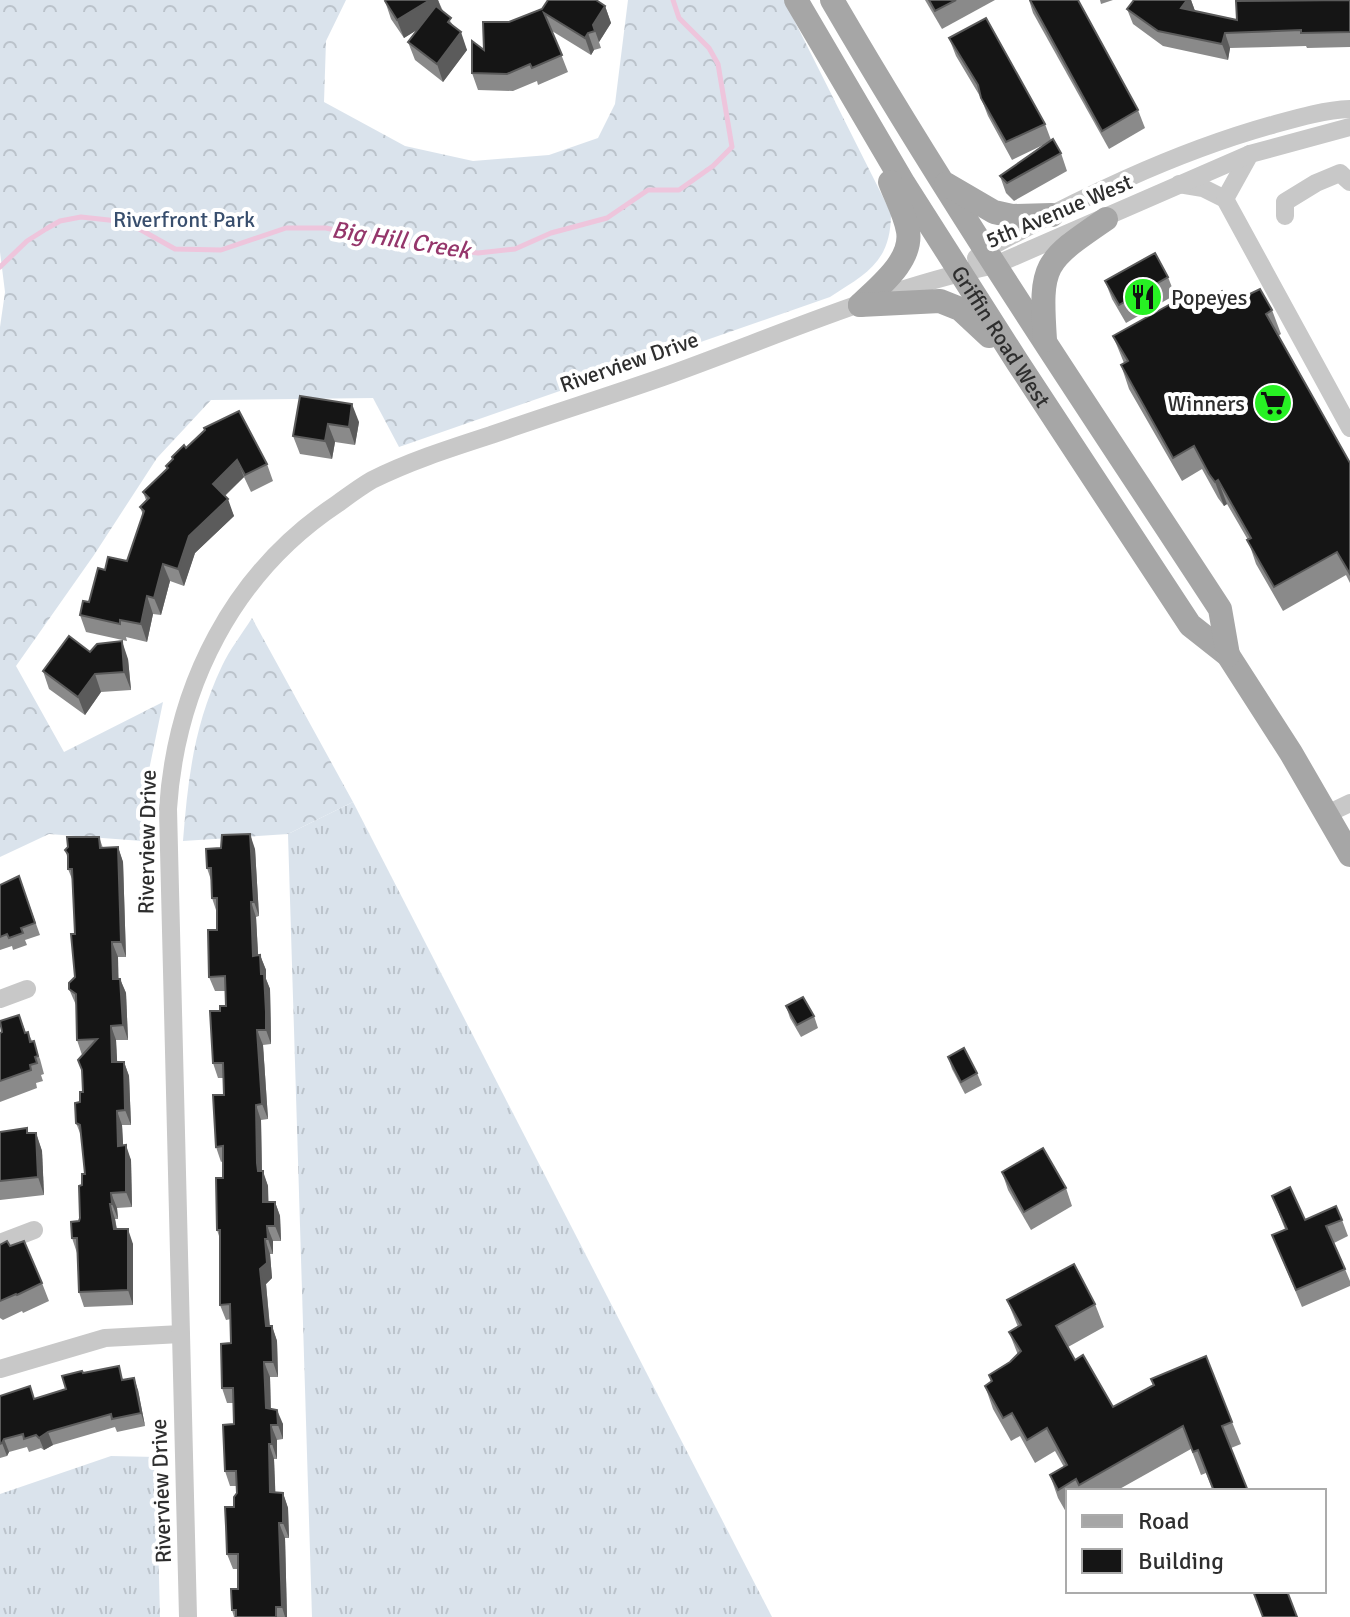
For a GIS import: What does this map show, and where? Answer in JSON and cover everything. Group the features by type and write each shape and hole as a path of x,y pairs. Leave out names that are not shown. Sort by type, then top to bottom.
{"main road":[{"name":"Griffin Road West","path":"796,0 872,131 1018,363 1190,625 1228,655 1291,753 1350,855"},
{"name":"Griffin Road West","path":"832,0 893,106 1220,609 1228,655"},
{"path":"860,305 898,264 905,253 908,238 904,216 872,131"},
{"path":"941,181 994,212 1007,216 1052,215"},
{"path":"1045,342 1042,297 1045,274 1066,247 1106,219"},
{"path":"860,305 940,301 951,305 968,316 1018,363"}],"street":[{"name":"5th Avenue West","path":"960,273 990,258 1052,215 1201,148 1293,119 1350,109"},
{"name":"5th Avenue West","path":"990,258 1106,219 1250,154 1350,127"},
{"path":"1225,199 1250,154"},
{"path":"1285,216 1285,202 1316,183 1340,173 1350,182"},
{"path":"1179,184 1203,188 1225,199 1350,428"},
{"name":"Riverview Drive","path":"188,1617 167,846 170,784 181,721 221,625 239,596 293,537 371,481 436,453 960,273"},
{"path":"1327,814 1350,803"},
{"path":"0,999 27,989"},
{"path":"0,1243 34,1230"},
{"path":"0,1369 105,1338 181,1334"}],"green space":[{"name":"Riverfront Park","path":"0,0 346,0 326,41 324,102 405,146 473,161 549,155 598,138 615,104 628,0 784,0 891,213 887,243 866,273 830,297 399,447 373,398 211,400 157,458 16,666 64,752 163,702 149,770 142,841 49,834 0,857 0,327 5,292 0,252"},
{"path":"252,618 353,802 288,834 183,841 190,774 205,709 225,660"},
{"path":"353,802 772,1617 312,1617 288,834"},
{"path":"111,1456 156,1457 160,1617 0,1617 0,1494"}],"building":[{"path":"386,0 430,0 397,20"},
{"path":"548,0 596,0 605,6 593,25 595,31 585,38 544,13 562,55 532,68 530,64 507,74 472,73 472,41 484,50 483,22 509,22 542,9"},
{"path":"929,0 956,0 935,11"},
{"path":"1030,0 1078,0 1138,110 1102,131"},
{"path":"1134,0 1187,0 1181,8 1237,20 1236,1 1350,0 1350,32 1225,33 1222,44 1158,31 1127,9"},
{"path":"436,6 451,18 448,22 461,32 437,64 408,42"},
{"path":"986,18 1045,124 1006,142 981,98 978,85 949,38"},
{"path":"1053,139 1061,153 1007,183 1000,176"},
{"path":"1155,253 1168,277 1119,305 1105,281"},
{"path":"1260,289 1272,310 1266,314 1350,463 1350,574 1337,552 1274,587 1218,480 1215,482 1209,474 1194,446 1173,458 1121,365 1128,361 1113,336 1185,296 1192,308 1222,291 1229,304"},
{"path":"300,396 352,404 349,427 328,424 325,441 293,436"},
{"path":"239,411 267,464 245,475 237,460 213,484 228,499 189,536 178,569 163,564 154,598 147,596 141,624 120,620 120,624 80,615 83,601 89,602 98,568 105,570 108,557 127,561 144,511 140,507 149,498 143,492 168,468 166,466 172,457 184,445 186,448 204,428"},
{"path":"69,636 90,652 97,644 122,641 124,672 95,674 78,697 43,671"},
{"path":"250,834 253,956 260,955 266,1012 266,1030 257,1030 262,1104 256,1105 257,1163 258,1171 263,1171 263,1202 275,1202 275,1226 267,1226 268,1239 265,1239 267,1263 260,1269 266,1326 272,1326 273,1362 264,1362 266,1408 277,1410 278,1425 271,1425 270,1492 283,1493 283,1523 279,1523 282,1607 276,1607 276,1617 236,1617 236,1610 232,1610 231,1589 238,1589 238,1554 227,1554 225,1507 234,1507 237,1493 236,1471 225,1471 223,1425 234,1424 233,1388 222,1388 221,1344 231,1343 230,1304 220,1305 216,1178 223,1178 223,1146 216,1147 213,1095 224,1095 223,1063 213,1063 210,1011 220,1011 220,1006 226,1006 225,976 209,977 208,930 217,930 217,898 212,898 211,868 207,868 206,849 221,848 222,835"},
{"path":"67,837 99,837 100,848 118,847 121,942 112,942 113,979 120,979 123,1025 111,1026 112,1062 124,1062 125,1110 117,1111 118,1146 126,1145 126,1192 111,1193 110,1204 114,1229 128,1229 128,1290 79,1292 77,1238 72,1238 71,1222 80,1218 79,1186 82,1185 82,1174 85,1174 80,1125 76,1123 75,1103 80,1102 80,1092 83,1092 82,1070 78,1060 97,1039 77,1040 76,994 69,989 69,983 75,977 71,934 75,934 72,869 68,869 65,850 68,847"},
{"path":"19,876 35,923 21,928 23,933 9,938 7,934 0,937 0,885"},
{"path":"803,997 814,1016 797,1025 786,1006"},
{"path":"19,1015 30,1042 34,1041 37,1063 30,1065 31,1070 0,1081 0,1021"},
{"path":"964,1048 977,1073 961,1082 948,1057"},
{"path":"27,1128 27,1133 36,1133 38,1177 0,1181 0,1132"},
{"path":"1043,1148 1066,1188 1024,1212 1002,1172"},
{"path":"1290,1187 1305,1220 1336,1206 1342,1220 1326,1226 1345,1269 1296,1290 1272,1235 1287,1229 1272,1196"},
{"path":"7,1241 10,1246 24,1241 42,1283 0,1301 0,1245"},
{"path":"1074,1264 1095,1304 1056,1326 1075,1360 1083,1355 1113,1407 1154,1385 1151,1379 1206,1356 1232,1422 1222,1426 1247,1489 1213,1489 1198,1450 1193,1452 1183,1426 1079,1485 1076,1479 1058,1490 1050,1475 1067,1465 1047,1428 1027,1440 1012,1413 1003,1418 985,1386 992,1381 989,1375 1021,1351 1009,1332 1021,1325 1007,1300"},
{"path":"119,1366 122,1380 134,1378 141,1413 112,1419 111,1414 48,1432 39,1438 36,1435 24,1439 23,1434 4,1439 0,1444 0,1396 30,1386 34,1399 66,1389 62,1376"},
{"path":"1254,1593 1288,1593 1297,1617 1263,1617"}],"waterway":[{"name":"Big Hill Creek","path":"0,267 27,241 46,229 60,221 81,217 127,222 175,249 221,250 286,228 326,228 400,244 478,253 515,249 551,233 607,218 648,190 679,190 713,166 732,147 718,64 709,48 679,18 673,0"}],"place":[{"name":"Popeyes","path":"1143,297"},
{"name":"Winners","path":"1273,403"}]}
